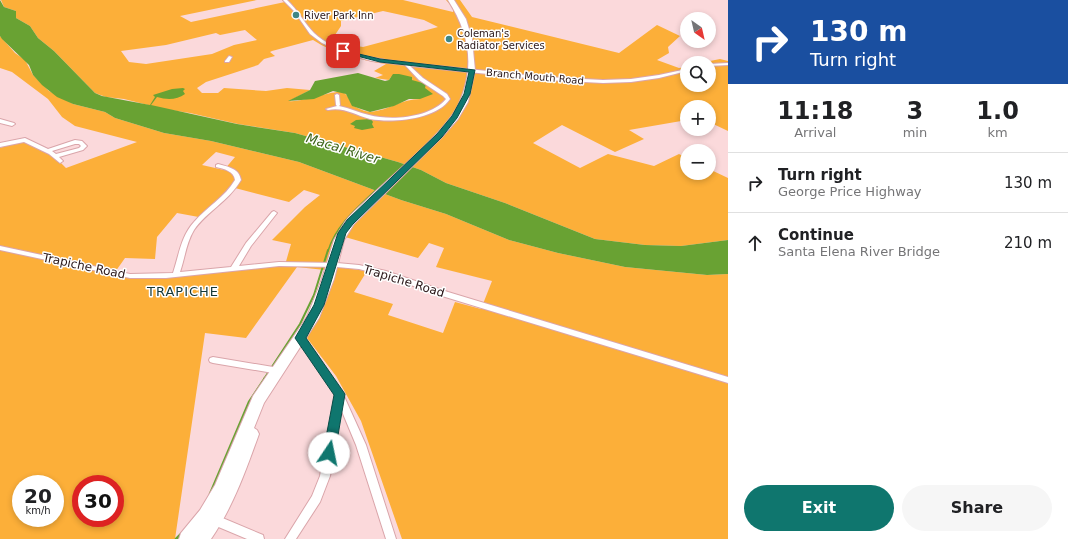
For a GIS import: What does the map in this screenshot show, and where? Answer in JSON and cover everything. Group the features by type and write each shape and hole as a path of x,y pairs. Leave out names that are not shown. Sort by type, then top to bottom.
{"highway":[{"path":"187,539 210,518 230,493 260,410 278,372 301,338 319,305 342,233 363,209 448,125 460,109 467,94 472,70 466,26 460,13 451,0"},
{"path":"201,539 210,518"}],"street":[{"name":"Branch Mouth Road","path":"285,0 298,12 309,33 322,42 360,56 406,63 579,81 652,79 680,72"},
{"path":"328,108 338,105 365,115 383,119 421,116 446,102 448,99 445,95 421,79 406,63"},
{"path":"716,64 728,64"},
{"path":"337,95 338,105"},
{"path":"0,121 12,124"},
{"path":"0,145 22,140 48,151 56,156 60,161"},
{"path":"48,151 76,142 80,142 84,146 81,149 56,156"},
{"path":"176,275 185,244 192,229 219,203 238,180 238,177 234,171 218,166"},
{"path":"234,268 248,245 274,213"},
{"name":"Trapiche Road","path":"0,248 120,275 176,275 279,264 354,266 384,273 445,294 728,380"},
{"path":"301,338 339,394 360,445 391,539"},
{"path":"213,360 278,372"},
{"path":"290,539 316,499 325,476 339,394"},
{"path":"210,518 259,539"}],"shaded area":[{"path":"1,0 257,0 180,16 191,22 285,2 282,0 403,0 453,12 453,8 446,0 460,0 472,17 619,53 657,25 680,36 668,47 669,53 657,60 680,68 680,92 716,92 716,60 728,61 728,131 716,125 716,100 680,100 680,121 629,130 644,139 615,152 562,125 533,143 580,168 608,154 654,166 679,154 680,180 716,180 716,172 728,178 728,240 681,246 645,245 595,239 505,203 446,183 421,170 398,162 295,133 238,124 124,99 106,97 95,93 54,51 38,38 30,26 16,18 16,11 4,7","holes":["383,11 424,20 438,27 363,47 351,45 335,35 341,26 341,21","245,30 257,40 234,45 212,54 146,64 129,62 121,51 166,45 216,33 220,35","313,40 321,45 348,56 386,64 374,71 383,75 375,78 389,80 391,77 411,77 420,99 413,99 371,112 364,111 353,106 347,95 340,92 334,92 302,100 289,101 310,90 287,88 266,91 224,88 218,93 202,93 197,88 206,82 258,65 264,59 275,56 270,52 272,51"]},
{"path":"0,36 15,53 25,60 33,75 49,91 73,104 105,112 115,118 164,133 211,141 299,162 401,200 446,214 509,240 558,253 625,267 707,275 728,274 728,539 402,539 361,421 336,376 307,338 321,313 337,267 367,271 354,292 393,304 388,315 443,333 455,302 481,309 492,281 436,267 444,248 429,243 418,258 345,237 348,219 335,237 325,270 297,267 246,338 205,333 175,539 0,539 0,148 22,140 56,158 66,168 137,142 75,126 62,117 48,99 12,72 0,68","holes":["216,152 235,157 224,170 202,165","235,188 289,202 304,190 320,195 305,207 272,240 291,244 285,265 159,279 113,275 125,258 155,259 157,237 177,213 204,218"]}],"water":[{"name":"Macal River","path":"0,0 4,7 16,11 16,18 30,26 38,38 54,51 95,93 102,96 150,105 155,97 153,95 172,89 183,88 185,89 183,91 185,94 182,96 172,99 157,97 151,105 237,124 295,133 398,162 421,170 446,183 505,203 595,239 645,245 681,246 728,240 728,274 707,275 625,267 558,253 509,240 446,214 401,200 299,162 211,141 164,133 115,118 105,112 73,104 57,97 42,85 33,75 29,65 2,39 0,36"},
{"path":"358,73 385,81 389,80 393,74 412,77 412,80 426,84 425,88 433,94 420,99 409,99 394,106 370,112 352,106 346,94 333,91 314,99 288,101 310,90 315,81"},
{"path":"371,119 374,128 362,130 354,128 355,126 350,124 356,120"}],"waterway":[{"path":"328,251 336,233 348,217 377,189"},
{"path":"264,379 300,324 314,295 328,250"},
{"path":"210,494 249,402 265,378"},
{"path":"176,539 182,533"}],"place":[{"name":"River Park Inn","path":"296,15"},
{"name":"Coleman's Radiator Services","path":"449,39"}],"district":[{"name":"TRAPICHE","path":"183,291"}],"route":[{"path":"329,453 339,394 329,376 301,338 319,305 328,279 336,246 342,233 350,222 440,135 455,117 467,94 472,70 380,60 343,51"}]}
